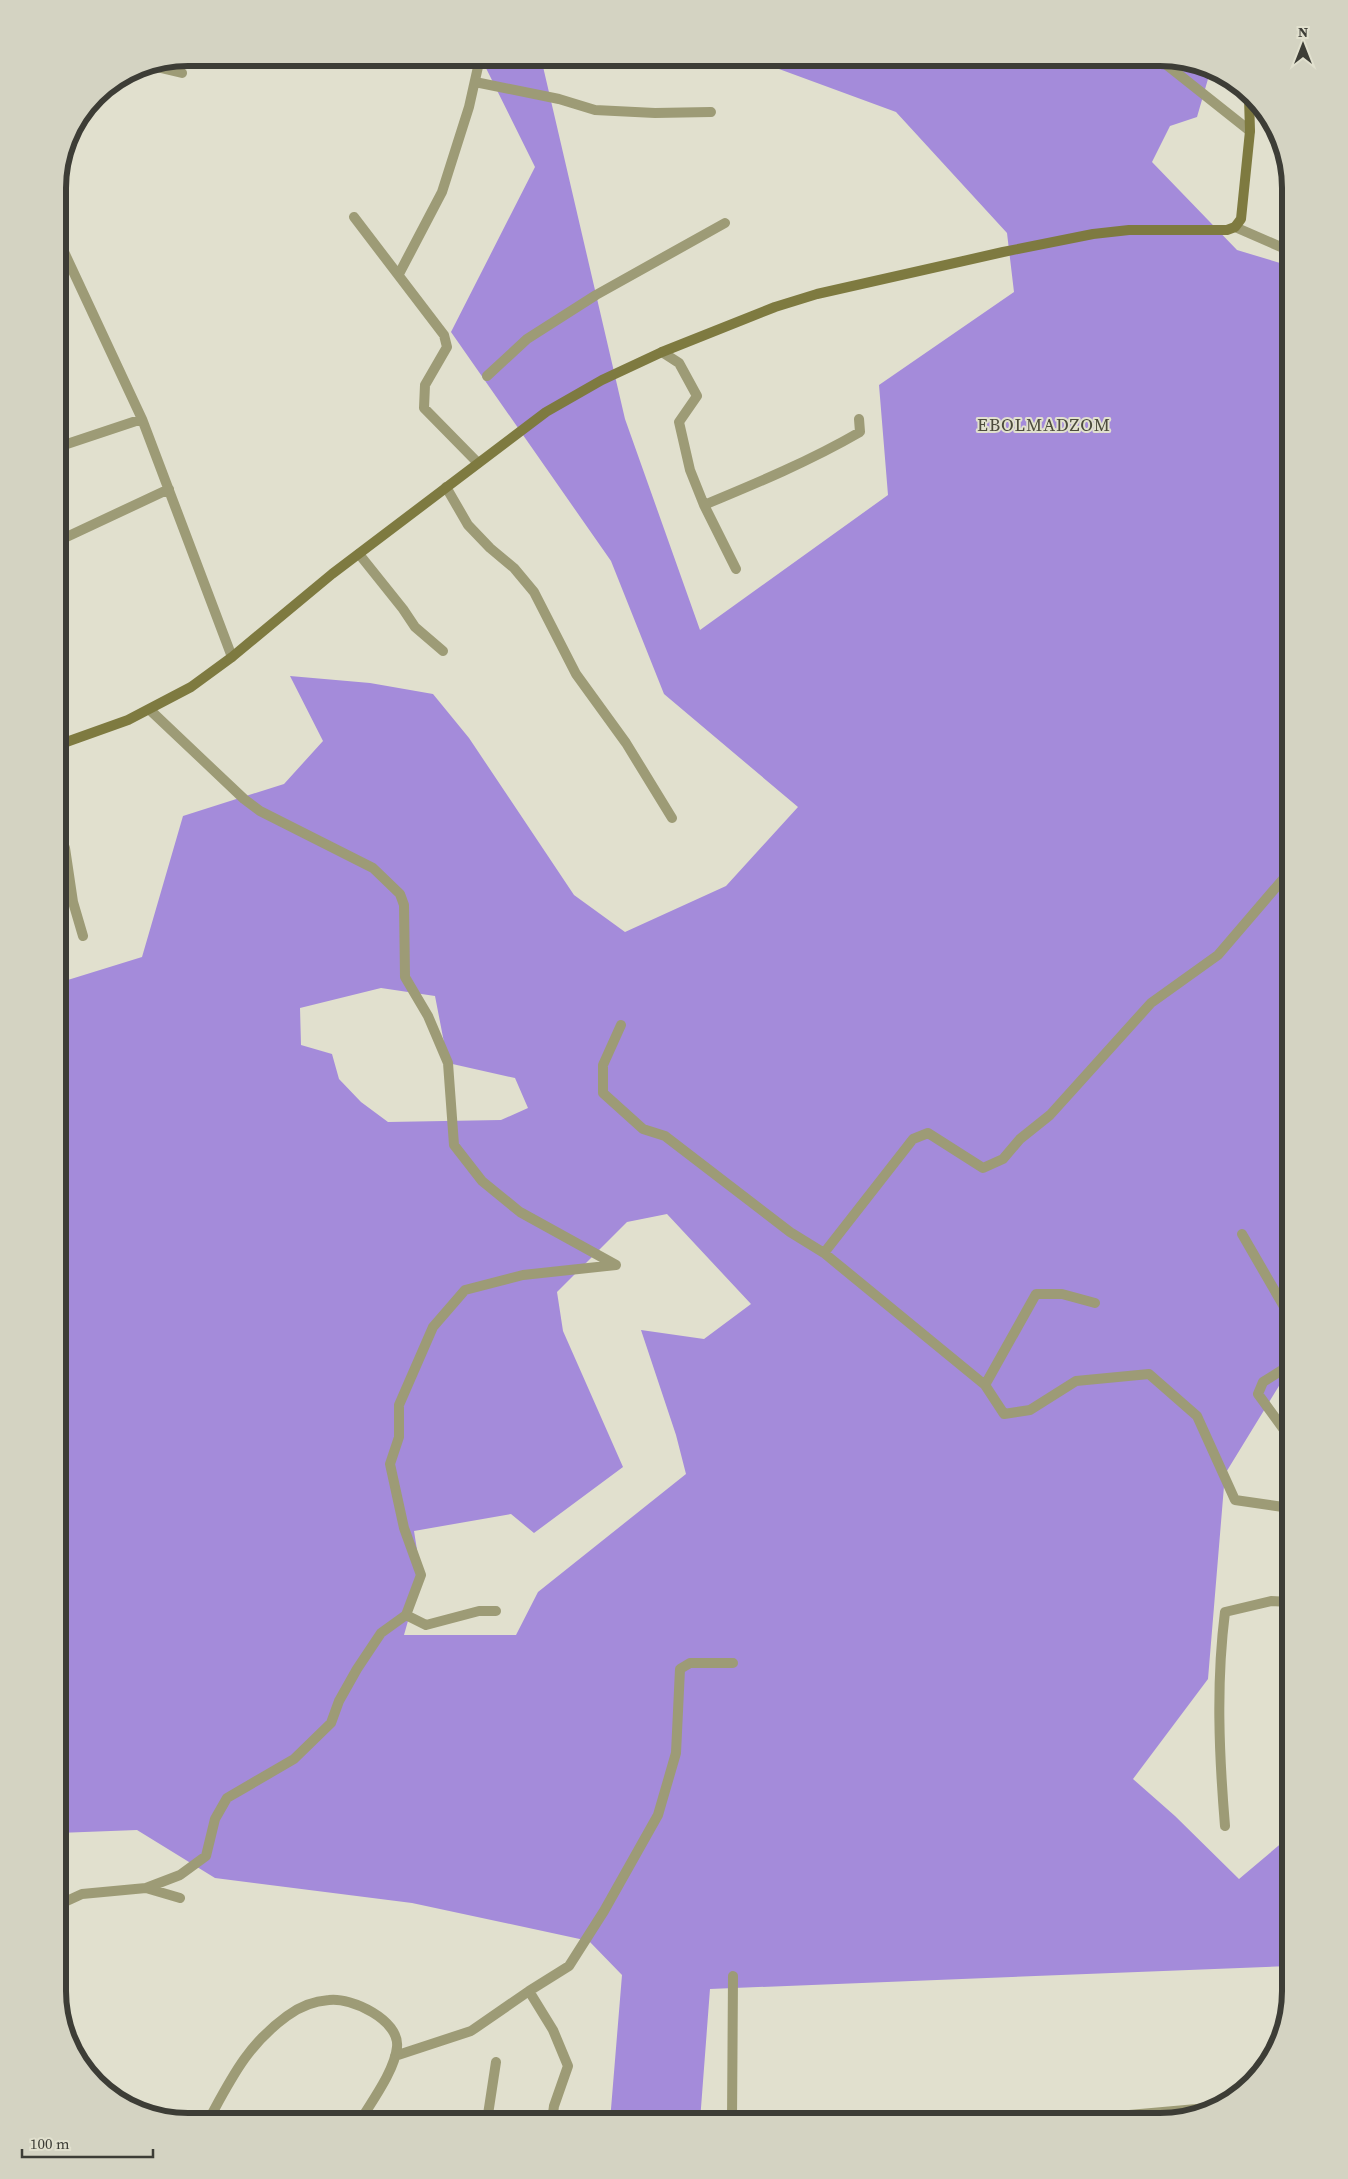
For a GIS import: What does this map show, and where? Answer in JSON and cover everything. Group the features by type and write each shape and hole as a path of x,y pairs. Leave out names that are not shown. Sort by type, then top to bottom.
{"street":[{"path":"399,274 442,192 469,107 478,66"},
{"path":"1170,67 1250,131"},
{"path":"163,69 182,73"},
{"path":"475,82 559,100 595,110 654,113 711,112"},
{"path":"67,742 128,720 191,687 232,658 359,554 546,412 602,380 662,352 775,307 817,294 1003,252 1093,234 1120,231 1165,228 1227,230 1235,227 1241,219 1250,131 1249,105"},
{"path":"354,217 444,335 447,347 425,385 424,408 478,463"},
{"path":"487,376 527,339 596,295 725,223"},
{"path":"1235,227 1282,248"},
{"path":"67,258 142,419 232,658"},
{"path":"662,352 679,362 697,396 679,422 690,470 704,505 736,569"},
{"path":"67,444 142,419"},
{"path":"704,505 766,480 826,452 860,432 859,419"},
{"path":"446,487 468,525 490,548 514,568 534,592 576,674 626,743 672,818"},
{"path":"67,537 169,489"},
{"path":"359,554 415,627 443,651"},
{"path":"66,1901 82,1894 146,1888 180,1875 206,1856 215,1818 227,1798 294,1759 332,1723 339,1701 357,1669 381,1633 406,1615 421,1575 404,1528 390,1464 399,1437 399,1404 433,1327 465,1290 523,1275 616,1265 520,1212 482,1181 454,1145 448,1063 428,1016 404,977 404,911 400,894 373,868 260,811 244,799 150,710"},
{"path":"67,859 73,902 83,936"},
{"path":"824,1253 913,1139 928,1133 983,1168 1003,1159 1020,1139 1050,1115 1151,1003 1218,955 1282,880"},
{"path":"621,1025 602,1064 603,1093 643,1128 665,1136 790,1232 824,1253 985,1385 1004,1414 1030,1410 1076,1381 1149,1374 1197,1416 1235,1500 1282,1507"},
{"path":"1242,1234 1282,1303"},
{"path":"985,1385 1036,1294 1062,1294 1096,1303"},
{"path":"1282,1369 1263,1382 1258,1394 1282,1427"},
{"path":"1225,1826 1219,1744 1221,1642 1225,1612 1272,1600 1282,1601"},
{"path":"406,1615 426,1625 479,1611 496,1611"},
{"path":"395,2056 471,2032 529,1991 569,1966 604,1911 658,1815 676,1753 680,1669 690,1663 732,1662"},
{"path":"146,1888 180,1898"},
{"path":"732,2113 733,1976"},
{"path":"529,1991 554,2030 568,2066 553,2112"},
{"path":"213,2112 241,2061 264,2035 288,2015 307,2004 330,2000 348,2000 372,2012 386,2023 396,2035 397,2046 391,2068 367,2112"},
{"path":"488,2112 496,2062"},
{"path":"1152,2113 1181,2110"}],"shaded area":[{"path":"485,66 543,66 625,419 700,630 888,495 879,385 1014,292 1007,233 896,112 772,67 1168,67 1184,69 1209,77 1197,117 1170,126 1152,162 1237,250 1282,264 1282,1381 1225,1474 1208,1679 1133,1779 1175,1816 1239,1879 1282,1843 1282,1966 710,1989 701,2113 611,2112 622,1975 589,1941 412,1903 215,1878 137,1830 66,1833 67,980 142,957 183,816 284,784 323,741 290,676 370,683 433,694 469,738 574,895 625,932 726,886 798,807 664,694 611,561 451,332 535,167","holes":["381,988 435,996 448,1063 515,1078 528,1108 501,1120 388,1122 361,1102 339,1079 332,1054 301,1045 300,1008","667,1214 751,1304 704,1339 641,1330 676,1435 686,1474 538,1592 516,1635 404,1635 421,1575 414,1531 511,1514 534,1533 623,1467 563,1331 557,1292 627,1222"]}],"district":[{"name":"EBOLMADZOM","path":"1044,425"}]}
